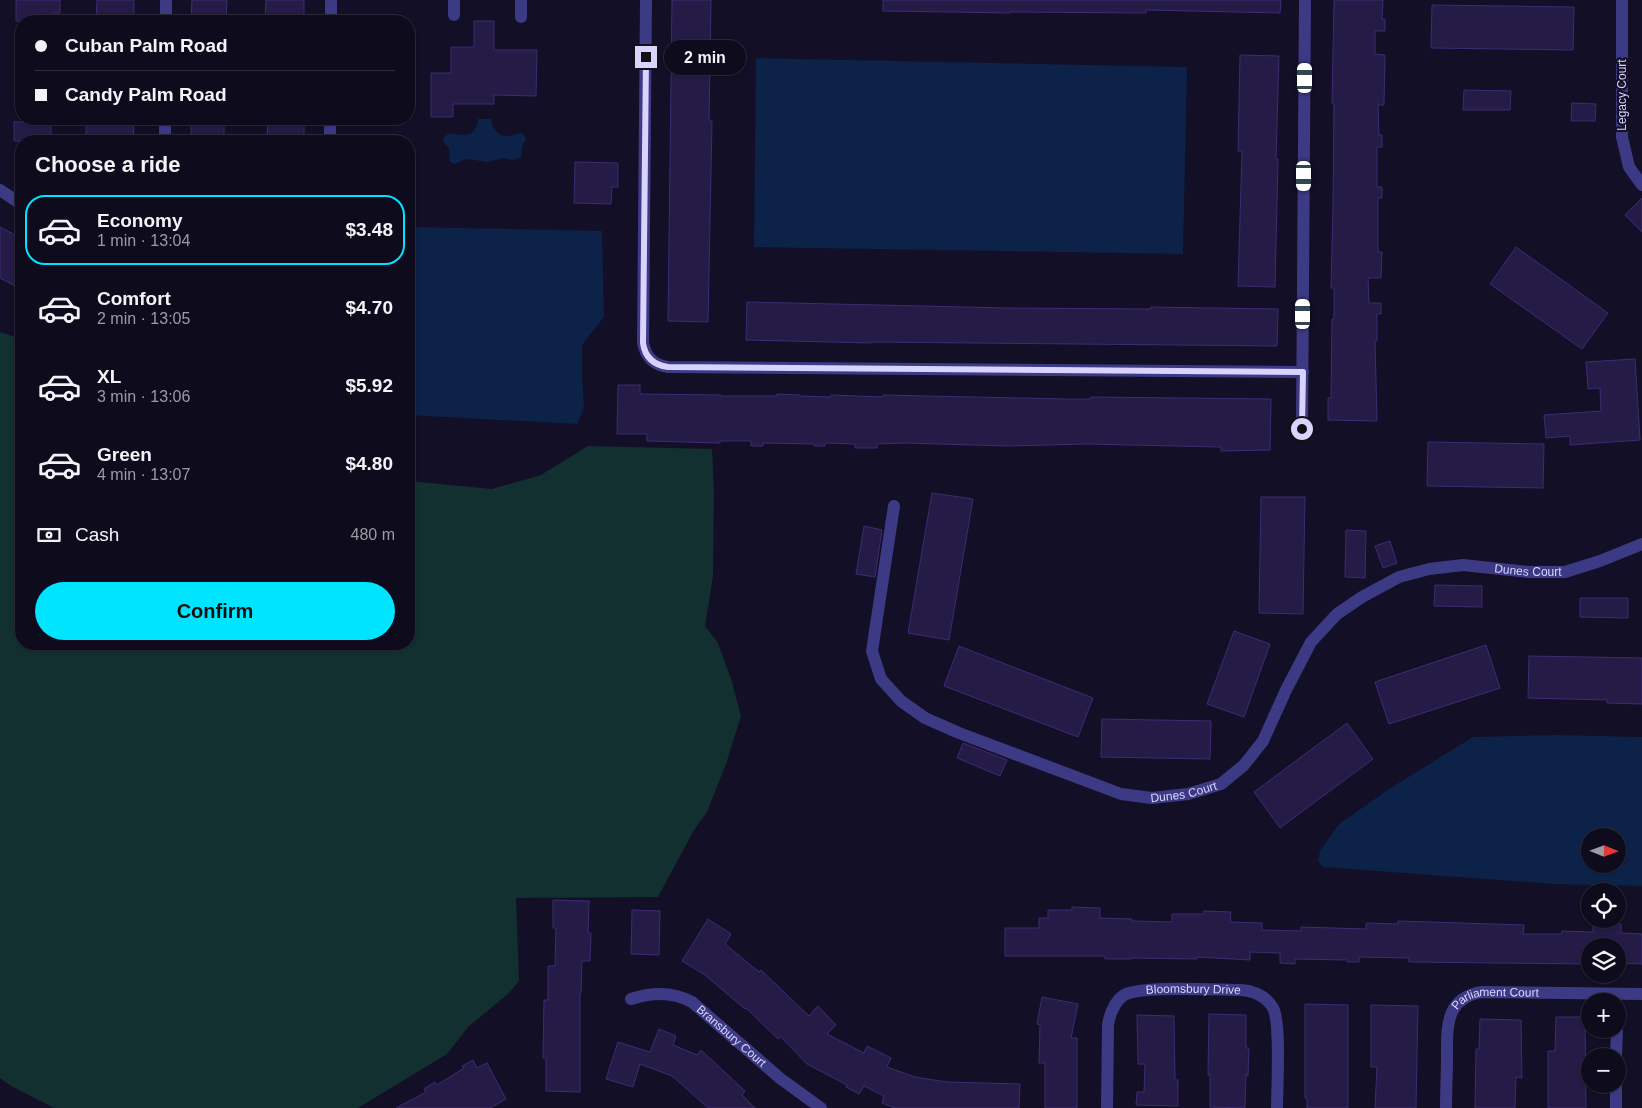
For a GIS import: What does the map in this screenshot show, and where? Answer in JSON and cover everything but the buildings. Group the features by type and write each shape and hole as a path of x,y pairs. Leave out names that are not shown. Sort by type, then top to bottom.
{"street":[{"path":"166,0 166,15"},
{"path":"331,0 331,15"},
{"path":"454,0 454,15"},
{"path":"521,0 521,17"},
{"path":"646,0 643,343 647,355 656,364 668,367 1303,372"},
{"path":"1302,429 1305,0"},
{"name":"Legacy Court","path":"1622,0 1622,137 1629,166 1642,185"},
{"path":"0,190 15,201"},
{"name":"Dunes Court","path":"894,506 872,651 881,678 900,701 925,718 968,736 1121,794 1152,798 1188,794 1221,784 1244,765 1263,741 1286,690 1311,642 1337,614 1362,597 1398,577 1429,569 1463,565 1529,572 1565,572 1600,561 1642,544"},
{"name":"Bloomsbury Drive","path":"1107,1108 1109,1015 1119,1000 1126,994 1142,990 1241,990 1264,997 1273,1008 1277,1023 1276,1108"},
{"name":"Parliament Court","path":"1446,1108 1447,1028 1453,1009 1465,997 1482,992 1581,996"},
{"name":"Bransbury Court","path":"631,999 662,993 682,996 692,1002 781,1079 821,1108"},
{"name":"Parliament Court","path":"1626,997 1642,994"},
{"path":"1616,1093 1616,1108"}],"green space":[{"path":"0,332 15,337 15,650 415,650 415,482 492,489 541,475 588,446 712,449 714,491 713,576 705,626 718,643 732,682 741,716 726,764 707,812 694,830 658,897 516,898 519,981 508,994 468,1027 447,1054 358,1108 54,1108 11,1086 0,1078"}],"water":[{"path":"756,58 1187,67 1183,254 754,247"},
{"path":"478,119 491,119 493,127 500,135 523,134 526,139 522,147 521,157 514,160 503,158 488,162 466,159 455,164 450,162 449,149 443,141 445,136 450,133 464,135 472,133 475,130"},
{"path":"415,227 602,231 604,317 582,345 584,408 577,424 415,415"},
{"path":"1557,735 1642,737 1642,886 1626,886 1626,883 1555,884 1323,867 1318,861 1320,851 1338,825 1389,789 1473,737"}],"route":[{"path":"646,57 643,343 647,355 656,364 668,367 1303,372 1302,429"}]}
